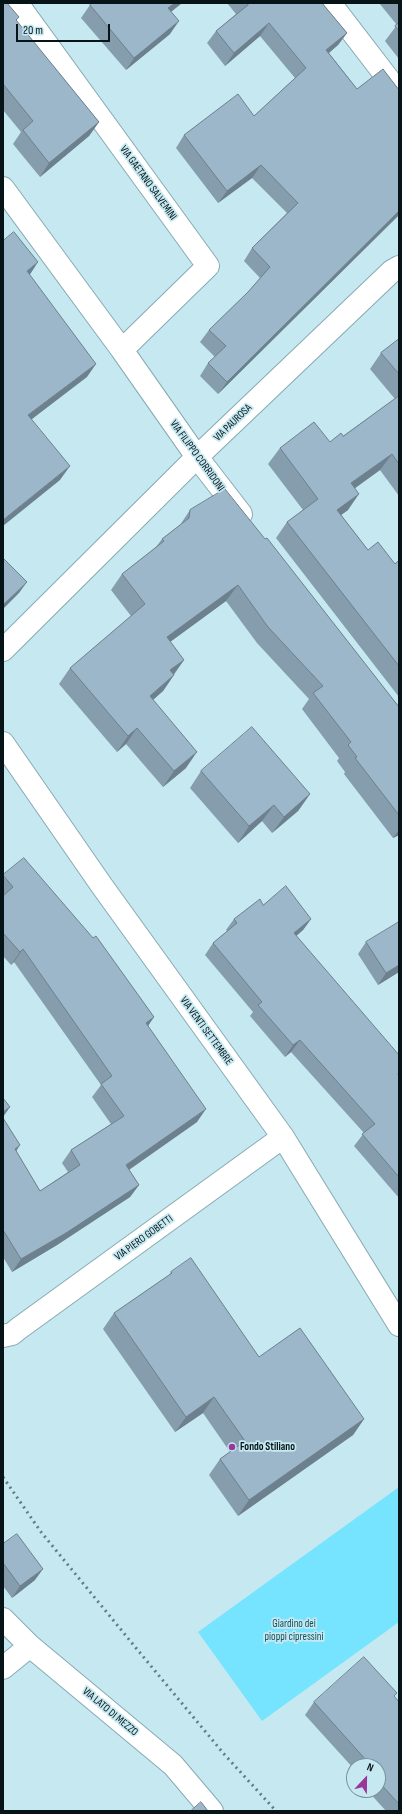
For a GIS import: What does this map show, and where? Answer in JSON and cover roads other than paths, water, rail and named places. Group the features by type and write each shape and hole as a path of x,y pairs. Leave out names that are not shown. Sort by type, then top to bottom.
{"street":[{"name":"VIA GAETANO SALVEMINI","path":"17,3 208,266 122,350"},
{"path":"330,3 399,93"},
{"name":"VIA FILIPPO CORRIDONI","path":"3,188 122,350 197,457 253,529"},
{"name":"VIA PAUROSA","path":"3,650 197,457 386,277 399,267"},
{"name":"VIA VENTI SETTEMBRE","path":"3,743 102,886 283,1137 399,1325"},
{"name":"VIA PIERO GOBETTI","path":"3,1336 12,1334 283,1137"},
{"name":"VIA LATO DI MEZZO","path":"3,1619 30,1646 173,1765 212,1811"},
{"path":"3,1668 30,1646"}],"railway":[{"path":"3,1477 41,1532 224,1754 276,1811"}],"place":[{"name":"Fondo Stiliano","path":"232,1447"}],"park label":[{"name":"Giardino dei pioppi cipressini","path":"294,1630"}]}
